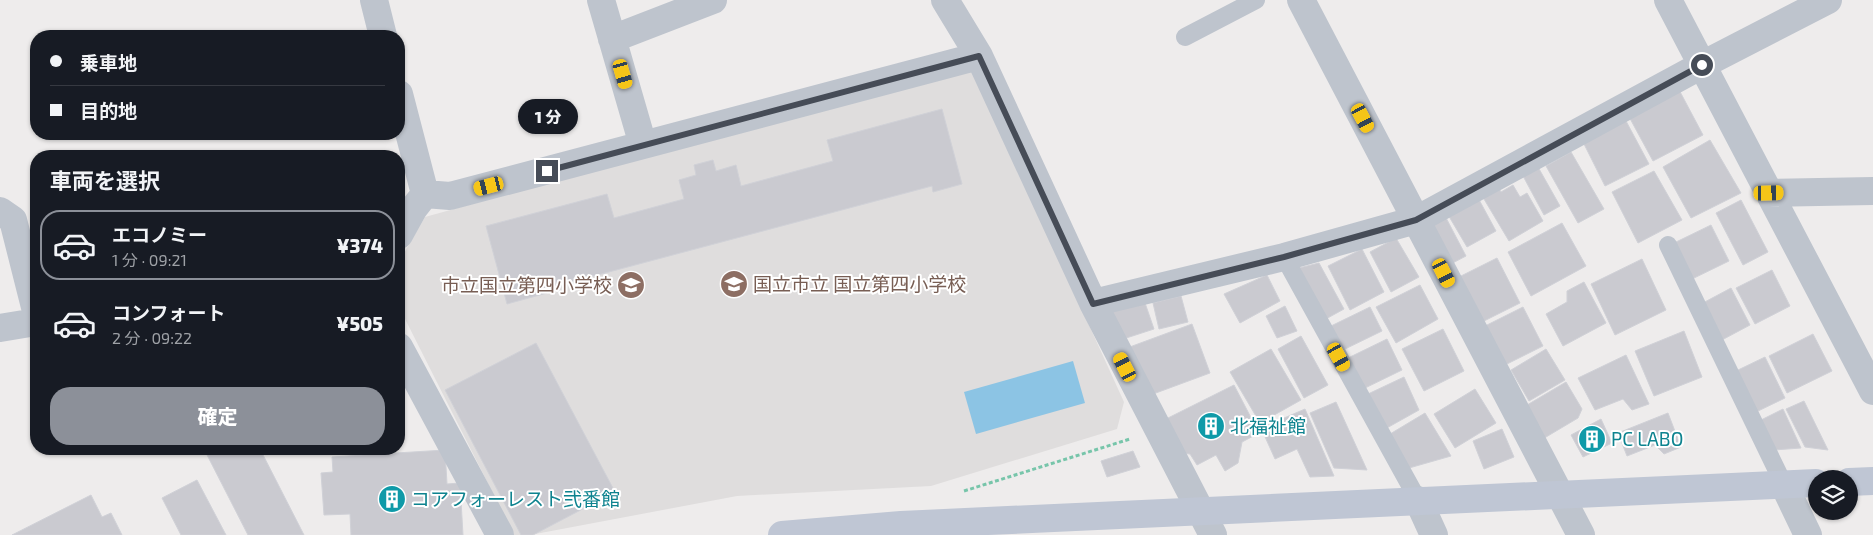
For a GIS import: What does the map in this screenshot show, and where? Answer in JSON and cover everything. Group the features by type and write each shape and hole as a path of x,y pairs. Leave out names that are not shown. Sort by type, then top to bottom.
{"street":[{"path":"374,0 382,30"},
{"path":"601,0 643,145"},
{"path":"612,39 713,0"},
{"path":"945,0 979,56 1093,304 1206,524"},
{"path":"1301,0 1581,535"},
{"path":"1668,0 1873,391"},
{"path":"1093,304 1284,257 1416,220 1702,65 1828,0"},
{"path":"425,194 450,196 979,56"},
{"path":"405,117 425,194"},
{"path":"1769,193 1873,191"},
{"path":"405,224 425,194"},
{"path":"0,211 13,220 30,287"},
{"path":"0,328 30,323"},
{"path":"405,358 500,535"},
{"path":"1858,482 1873,481"},
{"path":"782,535 901,525 1206,524 1418,500 1808,484"},
{"path":"1784,485 1808,535"},
{"path":"1418,500 1434,535"}],"lane":[{"path":"1185,37 1256,0"},
{"path":"1668,245 1784,485"},
{"path":"1284,257 1418,500"}],"path":[{"path":"961,492 1157,430"}],"shaded area":[{"name":"国立市立 国立第四小学校","path":"971,66 1124,402 1117,429 931,486 737,496 530,535 514,535 405,319 405,252 425,217"}],"water":[{"path":"1073,361 1085,403 976,434 964,392"}],"building":[{"path":"1677,86 1703,135 1653,161 1627,113"},
{"path":"942,109 962,184 933,192 932,186 545,289 547,293 507,304 486,226 607,194 614,218 684,199 679,180 696,175 694,165 713,160 716,171 736,165 741,186 833,161 827,140"},
{"path":"1626,121 1649,164 1605,186 1583,142"},
{"path":"1710,140 1741,193 1691,218 1663,167"},
{"path":"1571,152 1604,209 1578,223 1546,166"},
{"path":"1538,167 1560,206 1544,215 1523,176"},
{"path":"1654,171 1682,220 1638,243 1612,192"},
{"path":"1497,185 1501,192 1513,185 1520,197 1527,193 1543,221 1509,241 1481,194"},
{"path":"1477,196 1496,231 1467,247 1447,213"},
{"path":"1741,200 1768,252 1743,265 1716,213"},
{"path":"1443,212 1466,256 1445,267 1422,223"},
{"path":"1562,223 1586,266 1531,296 1508,252"},
{"path":"1711,225 1729,261 1690,280 1672,244"},
{"path":"1396,238 1419,277 1391,292 1370,252"},
{"path":"1362,249 1384,292 1350,310 1328,266"},
{"path":"1497,258 1520,303 1478,324 1455,279"},
{"path":"1642,259 1666,310 1615,335 1591,284"},
{"path":"1319,263 1344,309 1324,320 1295,269"},
{"path":"1772,270 1790,306 1755,324 1736,288"},
{"path":"1267,275 1280,301 1240,323 1224,294"},
{"path":"1584,282 1606,323 1563,346 1546,314 1567,302 1567,291"},
{"path":"1420,285 1438,319 1396,343 1376,307"},
{"path":"1731,288 1750,325 1720,341 1701,304"},
{"path":"1181,296 1188,322 1159,329 1153,303"},
{"path":"1144,300 1154,329 1117,341 1107,313"},
{"path":"1285,306 1297,331 1277,338 1266,316"},
{"path":"1370,307 1382,331 1343,350 1331,326"},
{"path":"1523,307 1543,346 1501,367 1481,328"},
{"path":"1192,324 1210,373 1145,397 1127,348"},
{"path":"1443,329 1464,371 1424,391 1402,349"},
{"path":"1684,331 1702,377 1654,396 1635,351"},
{"path":"1813,334 1832,371 1787,393 1769,356"},
{"path":"1301,336 1328,385 1304,398 1278,349"},
{"path":"1387,339 1402,370 1363,389 1348,358"},
{"path":"536,343 615,492 533,535 521,535 445,390"},
{"path":"1271,349 1301,400 1260,423 1230,372"},
{"path":"1546,349 1565,380 1529,401 1511,370"},
{"path":"1626,355 1649,404 1632,410 1623,399 1595,410 1578,378"},
{"path":"1765,357 1785,398 1756,412 1736,371"},
{"path":"1404,377 1419,410 1385,429 1368,394"},
{"path":"1566,382 1582,409 1578,418 1541,440 1522,408"},
{"name":"北福祉館","path":"1234,385 1259,433 1242,442 1238,463 1225,471 1216,455 1197,465 1190,454 1175,452 1166,419"},
{"path":"1475,389 1496,423 1455,448 1434,414"},
{"path":"1804,401 1828,450 1805,447 1786,409"},
{"path":"1336,402 1367,470 1334,468 1310,413"},
{"path":"1305,409 1334,476 1310,477 1297,449 1275,459 1261,428"},
{"path":"1783,409 1801,448 1774,450 1761,420"},
{"path":"1425,413 1451,456 1409,468 1390,434"},
{"path":"1668,413 1681,447 1664,454 1655,445 1627,456 1618,433"},
{"name":"PC LABO","path":"1601,419 1612,443 1583,457 1571,435"},
{"path":"1502,429 1514,457 1484,469 1473,441"},
{"name":"コアフォーレスト弐番館","path":"445,450 447,484 460,483 463,535 351,535 350,514 324,515 321,473 333,472 332,457 405,455 405,452"},
{"path":"1133,451 1140,467 1107,477 1101,461"},
{"path":"207,455 263,455 304,535 248,535"},
{"path":"197,480 226,535 181,535 162,498"},
{"path":"91,495 102,517 111,513 122,535 12,535"}],"place":[{"name":"国立市立 国立第四小学校","path":"734,284"},
{"name":"市立国立第四小学校","path":"631,285"},
{"name":"北福祉館","path":"1211,426"},
{"name":"PC LABO","path":"1592,439"},
{"name":"コアフォーレスト弐番館","path":"392,499"}],"route":[{"path":"547,171 979,56 1093,304 1284,257 1416,220 1702,65"}]}
